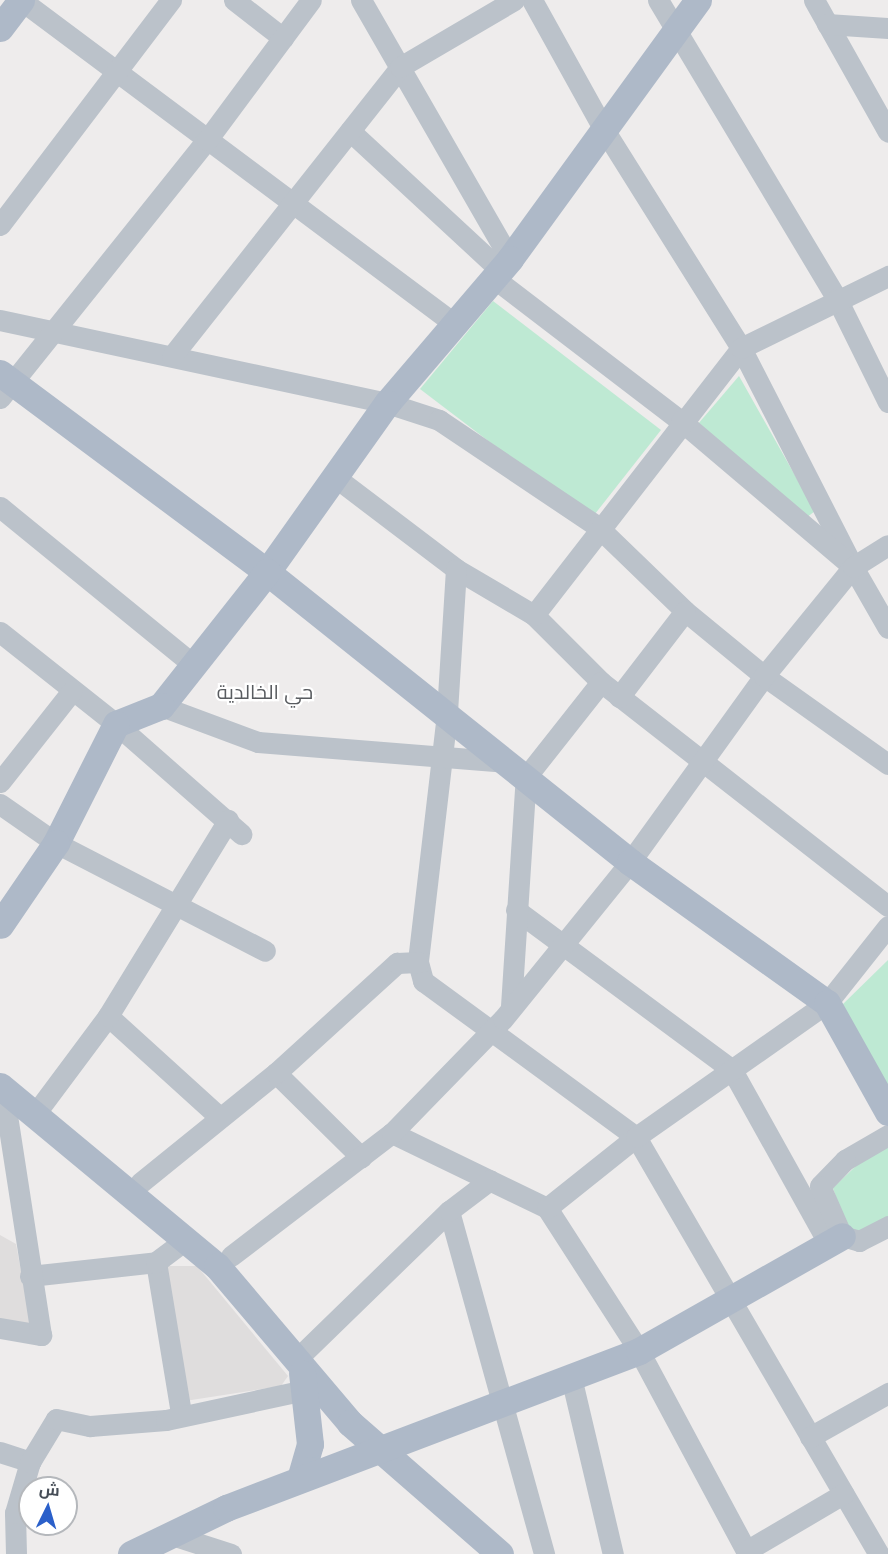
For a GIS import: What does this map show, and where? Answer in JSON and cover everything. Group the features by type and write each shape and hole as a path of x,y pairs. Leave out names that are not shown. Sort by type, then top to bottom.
{"main road":[{"path":"0,28 21,0"},
{"path":"0,925 56,843 116,724 161,706 194,665 267,572 387,403 502,270 698,0"},
{"path":"5,384 267,572 517,769 630,862 827,1003 888,1112"},
{"path":"1,1083 41,1106 231,1256 304,1371 310,1444 300,1479"},
{"path":"1,1083 217,1266 350,1423 383,1447 500,1554"},
{"path":"130,1554 300,1479 639,1351 835,1240"}],"street":[{"path":"21,0 456,325"},
{"path":"0,225 171,0"},
{"path":"234,0 283,38"},
{"path":"5,384 207,140 311,0"},
{"path":"361,0 400,67 502,270"},
{"path":"172,356 400,67 514,0"},
{"path":"532,0 603,128 741,348 853,567 888,628"},
{"path":"658,0 837,299 888,402"},
{"path":"814,0 886,123"},
{"path":"827,24 888,28"},
{"path":"350,131 502,270 853,567"},
{"path":"534,615 598,527 741,348 888,276"},
{"path":"0,320 387,403 439,420 598,527 685,611 764,676 888,764"},
{"path":"335,477 456,569 534,615 619,697 698,761 888,906"},
{"path":"0,507 194,665"},
{"path":"231,1256 392,1133 493,1028 562,940 630,862 698,761 853,567 888,545"},
{"path":"456,569 447,714 418,962 423,981 493,1028 636,1137 843,1494 881,1547"},
{"path":"619,697 685,611"},
{"path":"0,632 71,692 116,724 234,827 179,904 108,1016 41,1106"},
{"path":"511,1006 516,910 517,769 601,682"},
{"path":"0,782 71,692"},
{"path":"161,706 258,742 442,757 517,769"},
{"path":"0,804 56,843 179,904 265,951"},
{"path":"516,910 562,940 732,1070 835,1240"},
{"path":"548,1208 636,1137 827,1003 888,926"},
{"path":"140,1182 217,1115 276,1073 397,963 418,962"},
{"path":"108,1016 217,1115"},
{"path":"276,1073 361,1157"},
{"path":"0,1328 41,1335 30,1276 10,1223 1,1083"},
{"path":"392,1133 548,1208 639,1351 747,1553 843,1494"},
{"path":"835,1240 820,1186 845,1160 888,1135"},
{"path":"16,1554 15,1513 30,1462 56,1419 90,1426 166,1420 304,1371 449,1211 490,1180"},
{"path":"449,1211 506,1401 544,1554"},
{"path":"835,1240 859,1241 888,1226"},
{"path":"30,1276 156,1262 187,1239"},
{"path":"156,1262 181,1413"},
{"path":"571,1377 613,1554"},
{"path":"810,1437 888,1393"},
{"path":"0,1452 30,1462"},
{"path":"172,1534 231,1554"}],"shaded area":[{"path":"0,1235 16,1244 31,1325 0,1319"},
{"path":"162,1266 197,1266 288,1376 281,1386 185,1401"}],"green space":[{"path":"493,301 661,430 591,519 420,389"},
{"path":"739,376 815,511 806,518 692,431"},
{"path":"888,960 888,1090 842,1005"},
{"path":"888,1147 888,1217 862,1233 846,1228 833,1188 859,1163"}],"district":[{"name":"حي الخالدية","path":"265,692"}]}
